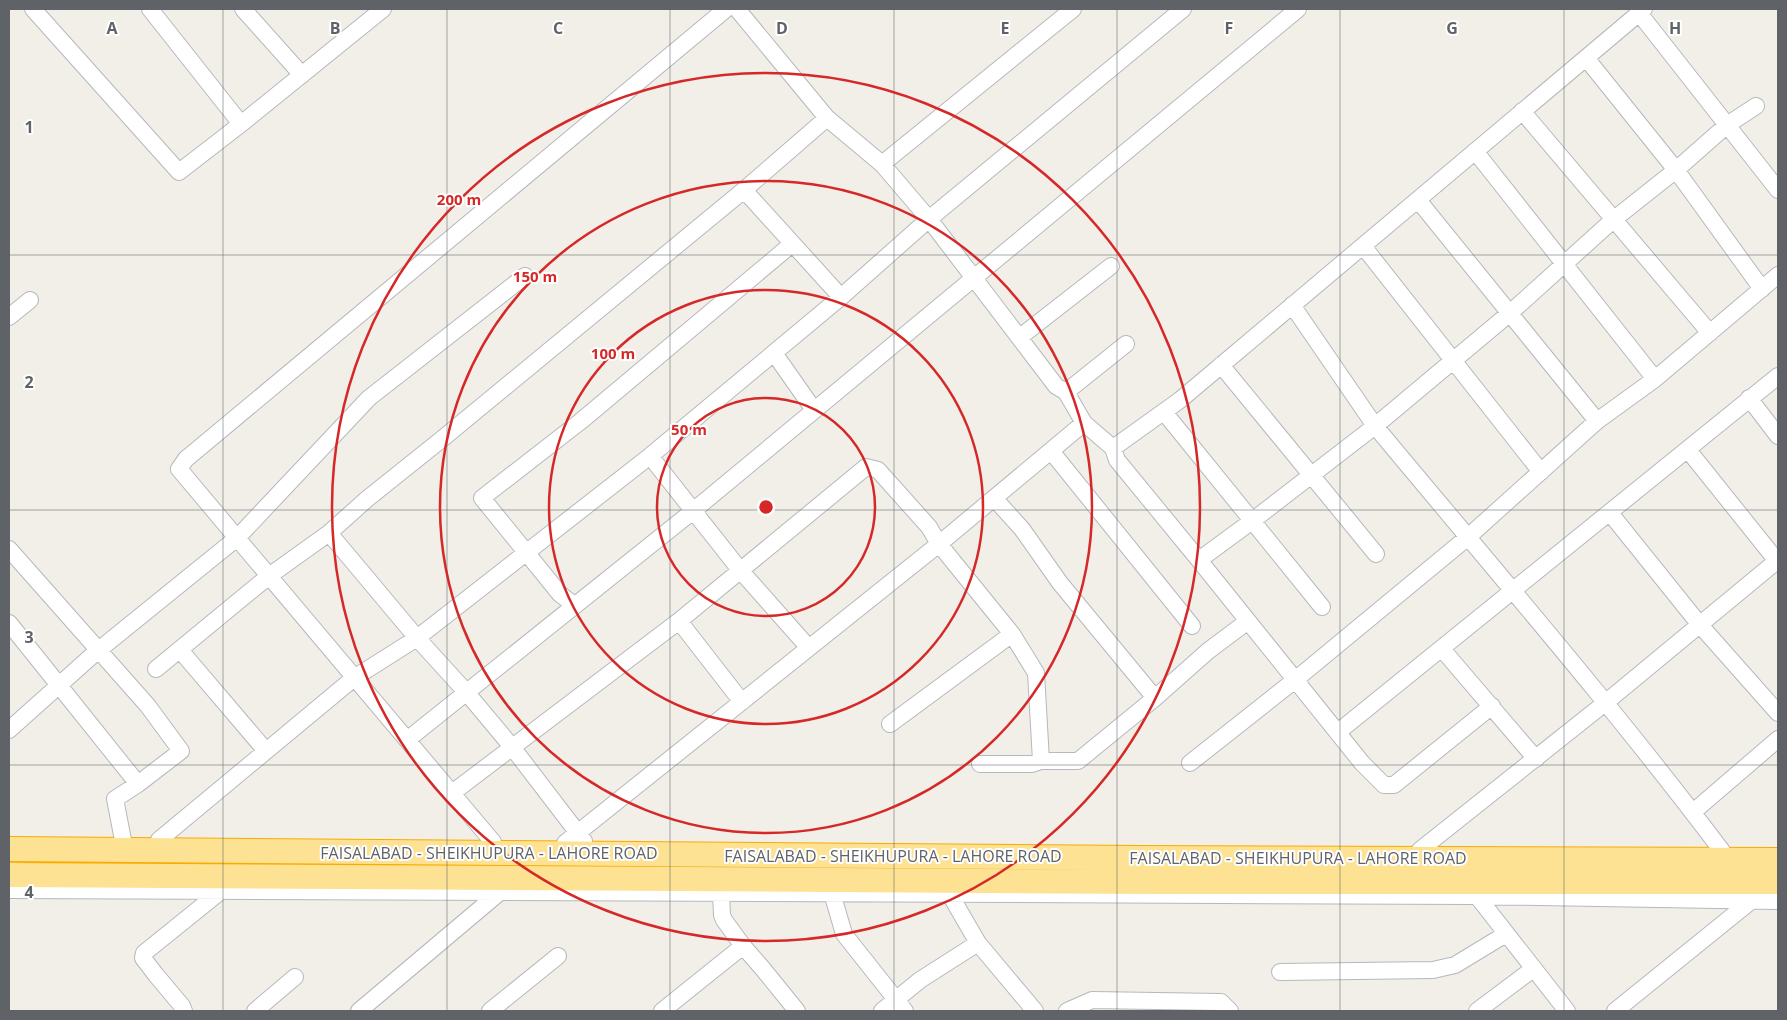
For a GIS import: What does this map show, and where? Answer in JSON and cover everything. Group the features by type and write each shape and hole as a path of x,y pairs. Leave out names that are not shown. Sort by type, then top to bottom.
{"highway":[{"name":"FAISALABAD - SHEIKHUPURA - LAHORE ROAD","path":"9,849 1140,858 1778,860"},
{"name":"FAISALABAD - SHEIKHUPURA - LAHORE ROAD","path":"9,875 1136,882 1778,882"}],"street":[{"path":"33,9 179,172 302,75 365,14 383,9"},
{"path":"150,9 241,124"},
{"path":"243,9 302,75"},
{"path":"493,842 179,469 186,459 726,9"},
{"path":"737,9 827,118 882,164 929,219 1056,386 1066,392 1084,423 1113,448 1117,460 1362,763 1384,785 1394,785 1492,706"},
{"path":"882,164 1073,9"},
{"path":"159,840 354,678 417,638 650,456 841,297 929,219 1183,9"},
{"path":"407,740 694,511 1298,9"},
{"path":"1113,448 1164,412 1221,365 1641,11 1727,126 1778,190"},
{"path":"1586,58 1676,170 1762,289"},
{"path":"1199,560 1375,426 1510,313 1563,263 1614,220 1727,126 1756,106"},
{"path":"1522,112 1710,333"},
{"path":"156,669 270,576 330,533 367,498 442,439 744,190 827,118"},
{"path":"1475,151 1655,379"},
{"path":"744,190 841,297"},
{"path":"1418,200 1597,421"},
{"path":"574,605 560,594 482,498 581,420 792,244"},
{"path":"1363,246 1541,472"},
{"path":"1020,337 1111,266"},
{"path":"1190,763 1295,680 1468,537 1597,421 1655,379 1778,275"},
{"path":"9,730 99,650 237,538 370,398 525,276"},
{"path":"9,317 30,300"},
{"path":"1292,305 1375,426 1514,591 1693,812 1722,851"},
{"path":"1066,392 1126,344"},
{"path":"774,353 814,410"},
{"path":"1221,365 1376,554"},
{"path":"1338,732 1778,376"},
{"path":"1749,398 1778,436"},
{"path":"1164,412 1322,607"},
{"path":"576,840 808,648 939,544 1084,423"},
{"path":"1420,850 1536,759 1777,561 1688,450"},
{"path":"1051,451 1192,626"},
{"path":"650,456 740,570 808,648"},
{"path":"452,793 679,621 866,467 878,470 929,527 939,544 1012,634 1036,672 1041,761"},
{"path":"994,498 1022,529 1060,584 1155,698"},
{"path":"1610,513 1700,625 1778,713"},
{"path":"330,533 417,638 512,747 576,840"},
{"path":"12,559 99,650 148,706 181,751 115,799 123,840"},
{"path":"679,621 742,702"},
{"path":"980,764 1032,764 1041,761 1078,761 1155,698 1208,651 1248,621"},
{"path":"9,623 138,784"},
{"path":"890,724 1012,634"},
{"path":"1442,649 1536,759"},
{"path":"180,650 266,751"},
{"path":"1693,812 1778,739"},
{"path":"9,839 493,842 576,840 1420,850 1778,852"},
{"path":"9,890 1477,896 1778,901"},
{"path":"184,1011 144,958 144,953 221,891"},
{"path":"359,1011 500,892"},
{"path":"721,892 724,920 742,946 797,1011"},
{"path":"832,893 844,934 900,1006"},
{"path":"949,894 978,943 1035,1011"},
{"path":"1477,896 1567,1011"},
{"path":"1615,1011 1751,901"},
{"path":"1280,972 1433,970 1455,966 1506,934"},
{"path":"882,1011 900,1006 920,980 978,943"},
{"path":"662,1011 742,946"},
{"path":"490,1011 558,956"},
{"path":"1477,1011 1533,969"},
{"path":"255,1011 295,976"},
{"path":"1067,1011 1092,1000 1137,1006 1221,1002 1230,1011"}]}
